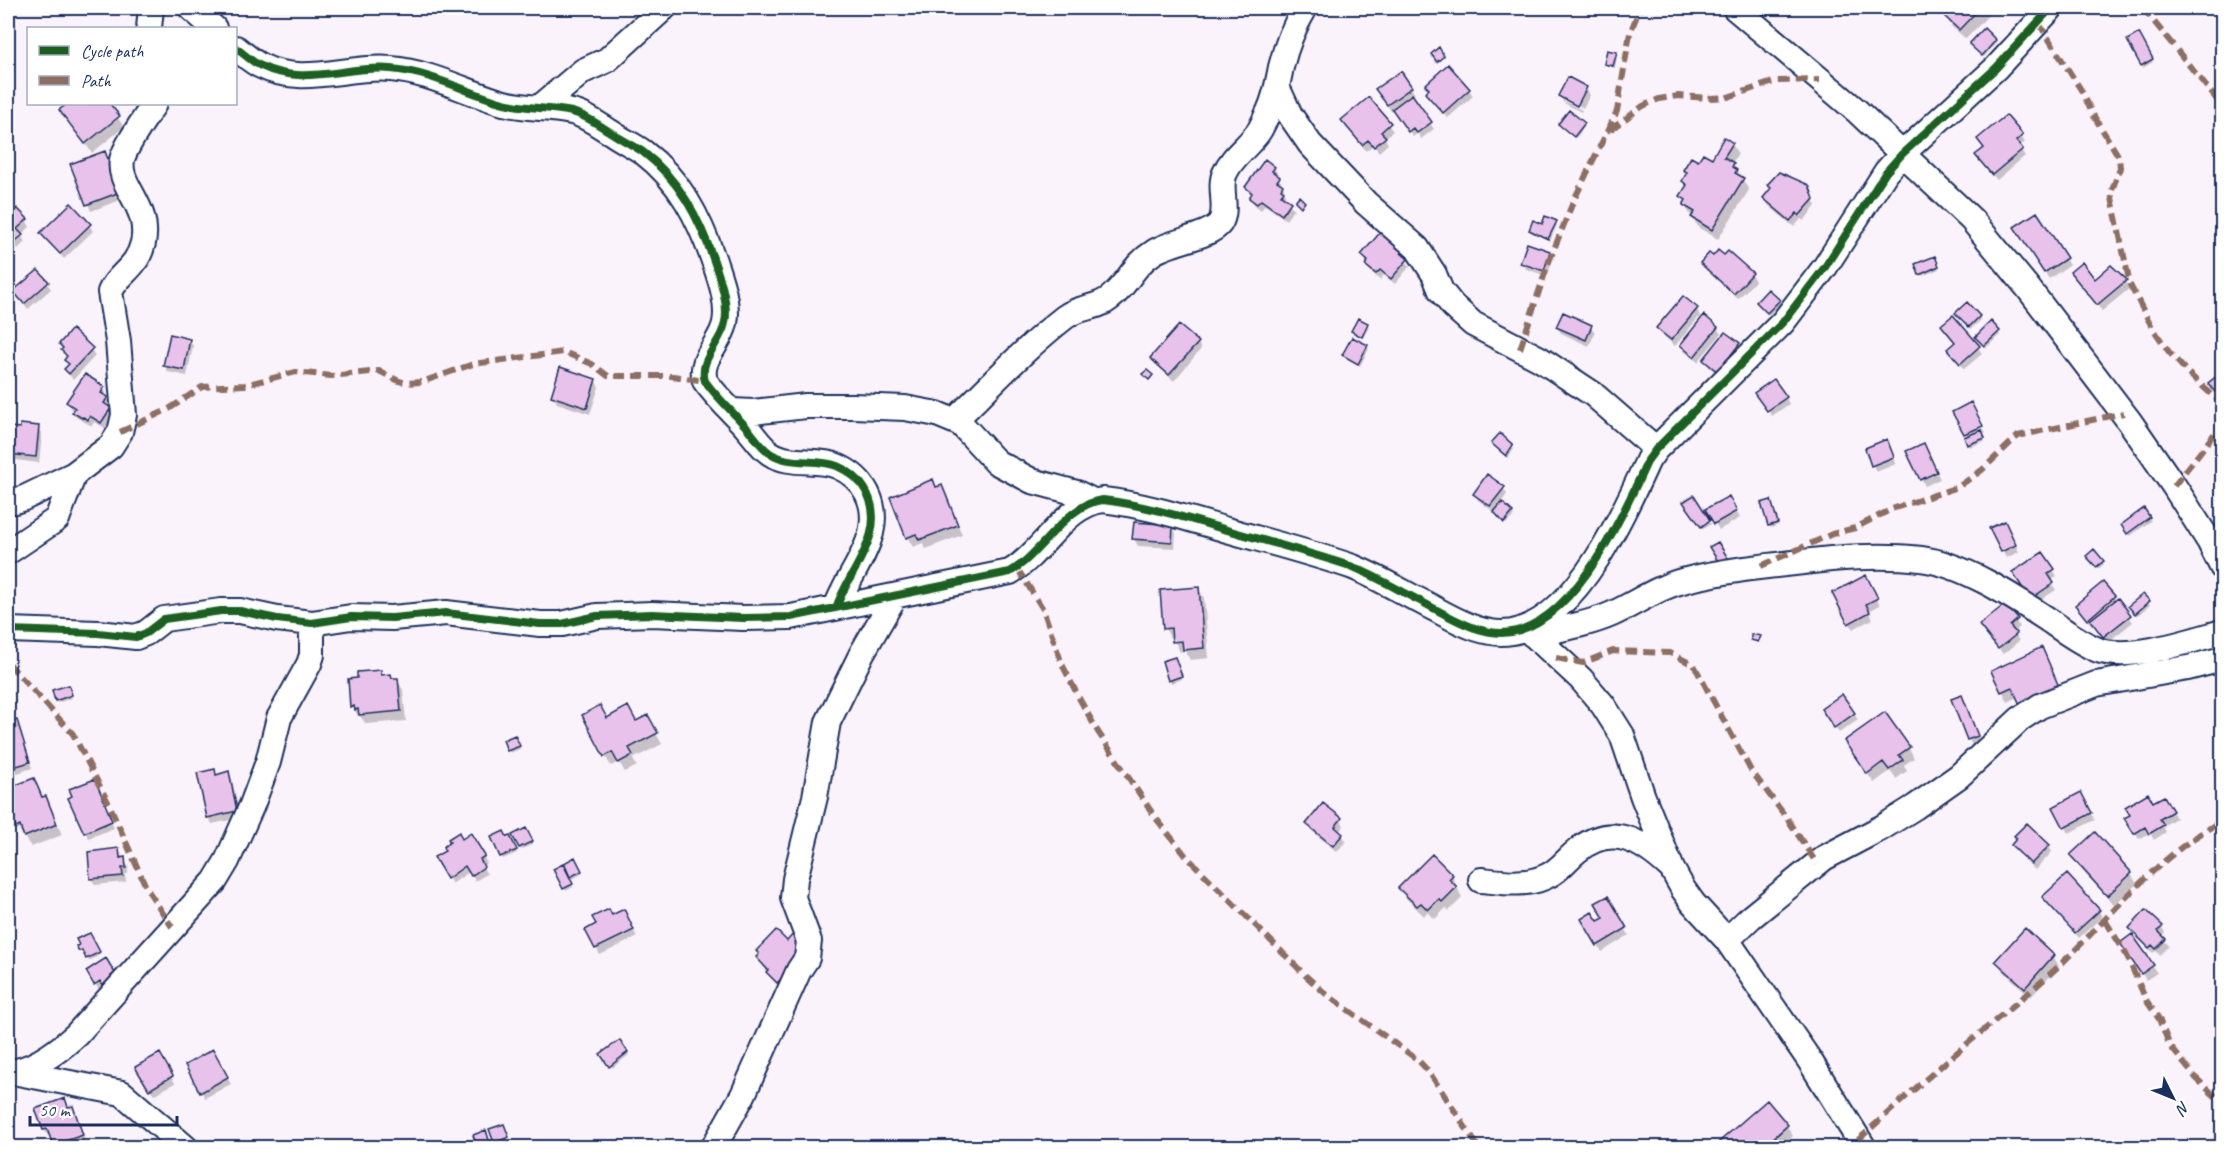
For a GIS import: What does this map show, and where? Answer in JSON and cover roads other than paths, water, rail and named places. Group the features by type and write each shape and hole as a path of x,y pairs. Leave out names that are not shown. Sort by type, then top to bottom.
{"street":[{"path":"149,27 151,8"},
{"path":"191,8 213,27"},
{"path":"539,108 583,71 607,60 664,8"},
{"path":"955,420 1025,349 1064,317 1071,312 1096,306 1110,298 1122,286 1134,268 1156,251 1209,232 1216,227 1222,215 1225,173 1259,131 1278,89 1288,44 1305,8"},
{"path":"1735,8 1857,111 1972,220 2067,338 2162,467 2223,567"},
{"path":"1529,632 1557,607 1595,562 1656,449 1783,322 1803,298 1887,172 1902,154 1996,68 2051,8"},
{"path":"237,49 260,66 285,74 325,75 358,69 391,69 414,73 502,102 573,112 642,151 670,177 690,204 714,262 725,308 725,323 705,363 703,372 705,381 771,454 803,462 837,466 859,482 870,495 873,512 871,535 861,559 842,591 836,608"},
{"path":"1278,89 1290,115 1310,144 1366,203 1417,248 1434,274 1441,291 1453,306 1473,324 1540,359 1593,394 1656,449"},
{"path":"8,500 15,501 24,498 74,474 111,446 120,432 124,415 118,340 110,292 136,261 143,242 142,214 124,178 122,159 153,105"},
{"path":"732,411 753,412 806,406 884,407 920,411 955,420 968,430 983,450 996,462 1032,481 1077,493 1093,501"},
{"path":"8,552 57,519 74,474"},
{"path":"8,630 98,633 136,637 146,633 164,619 221,611 240,611 277,619 312,623 351,617 392,618 446,613 540,624 562,624 597,616 652,614 743,618 791,617 1010,572 1022,564 1068,518 1093,501 1103,500 1166,513 1355,568 1456,620 1480,630 1505,633 1580,625 1686,580 1761,566 1841,558 1923,559 1957,570 2008,592 2076,639 2098,650 2119,653 2166,647 2223,632"},
{"path":"713,1148 743,1095 799,970 807,958 809,941 793,898 795,879 813,807 828,722 862,654 895,596"},
{"path":"10,1072 42,1060 60,1049 76,1035 215,881 227,861 252,805 268,762 279,718 309,664 312,655 312,623"},
{"path":"1529,632 1581,679 1604,705 1622,735 1643,797 1672,869 1693,903 1727,940 1810,1061 1864,1148"},
{"path":"1727,940 1777,895 1824,858 1883,827 1915,807 1959,776 2020,719 2040,706 2096,684 2188,668 2223,659"},
{"path":"1481,880 1533,882 1554,873 1587,842 1607,835 1642,845 1655,853 1672,869"},
{"path":"10,1072 122,1094 186,1148"}]}
